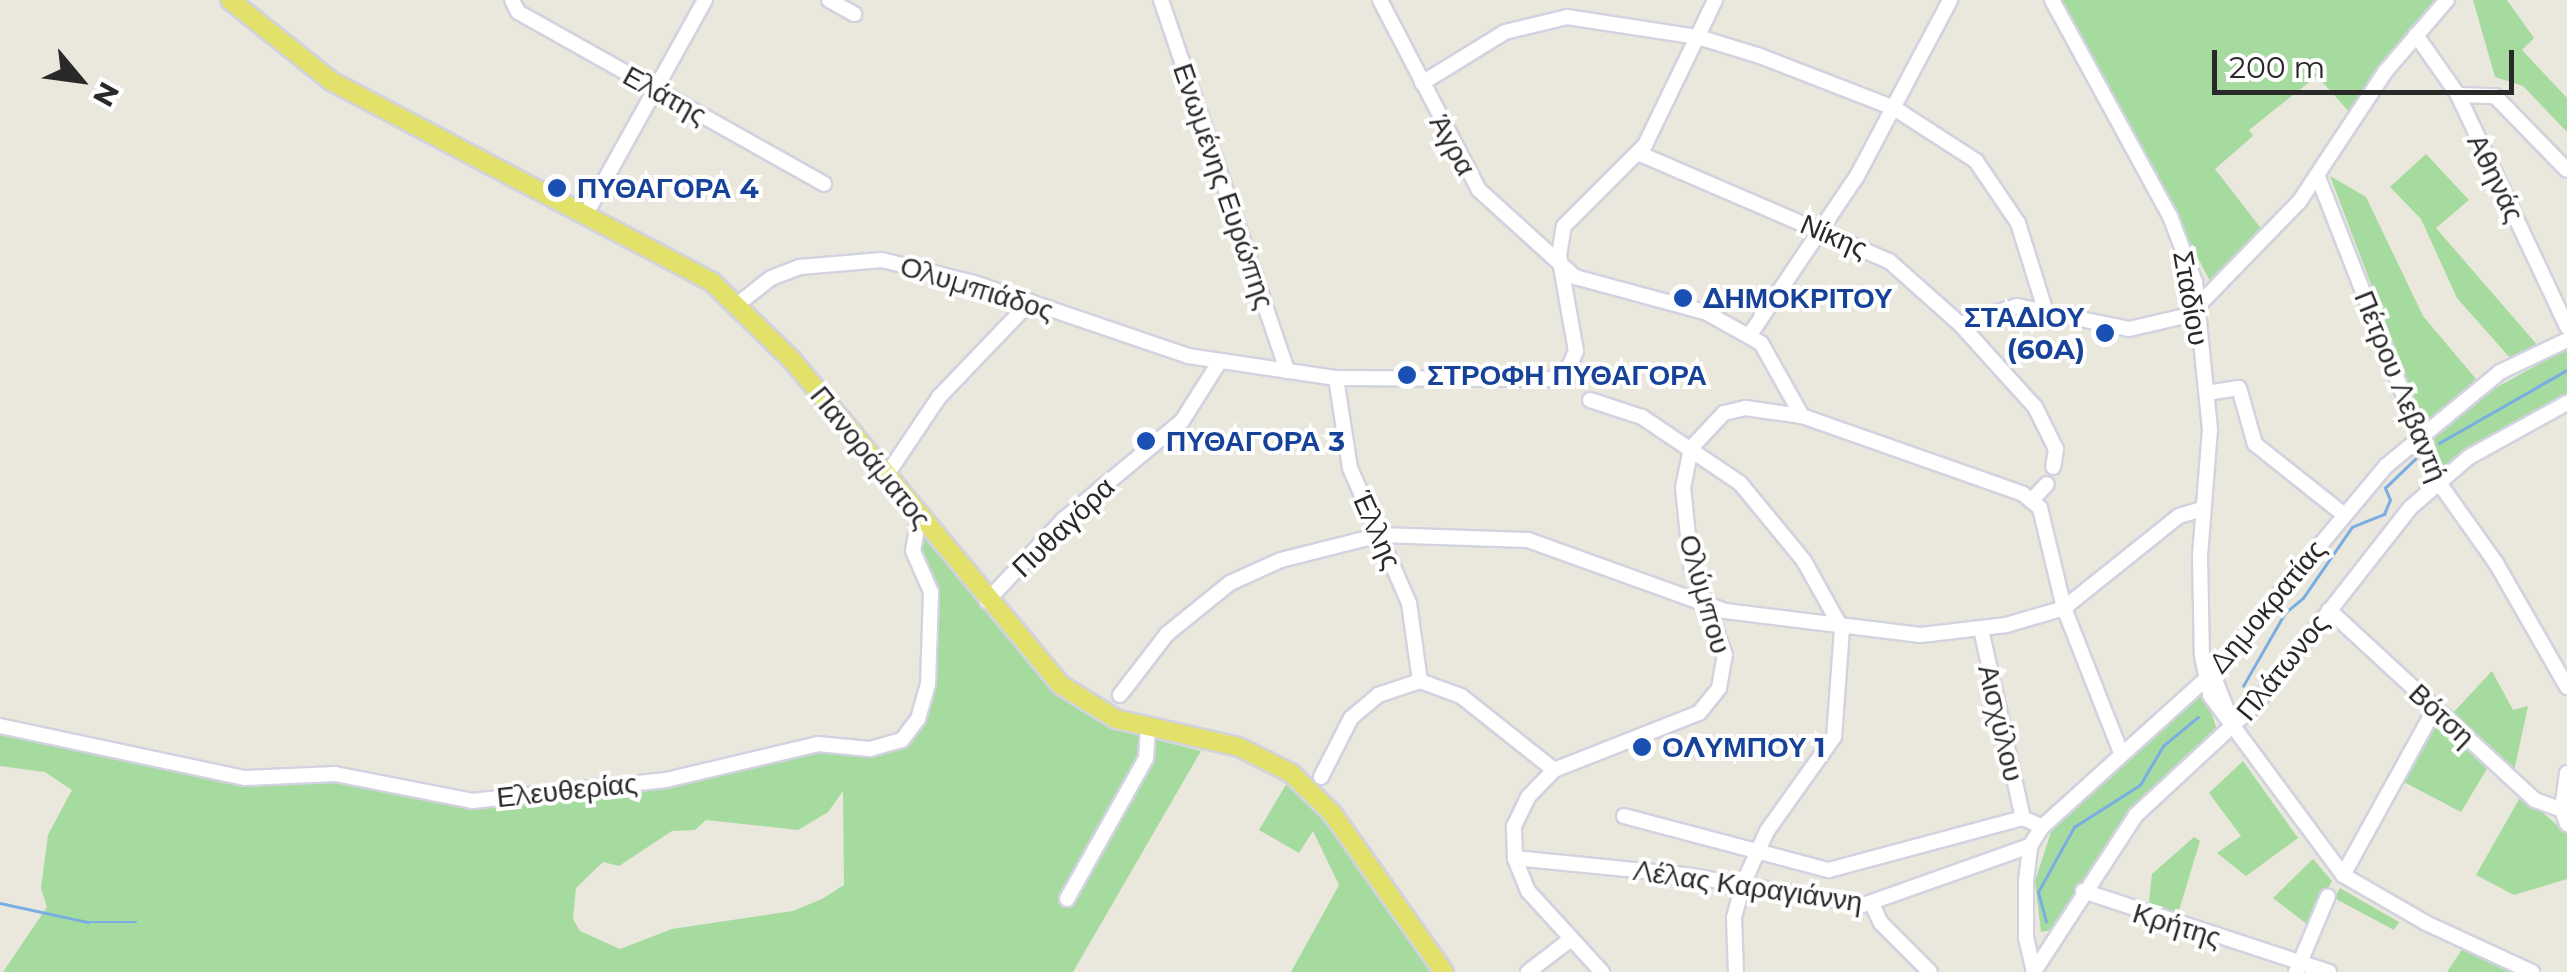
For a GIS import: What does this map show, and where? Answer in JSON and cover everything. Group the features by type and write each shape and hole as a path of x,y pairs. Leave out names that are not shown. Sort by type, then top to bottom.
{"main road":[{"name":"Πανοράματος","path":"230,0 332,81 686,264 738,304 987,601 1072,693 1106,715 1239,747 1300,780 1332,813 1444,972"}],"street":[{"name":"Ελάτης","path":"512,0 518,12 824,184"},
{"path":"586,212 704,0"},
{"path":"828,0 854,14"},
{"name":"Ενωμένης Ευρώπης","path":"1160,0 1287,371"},
{"name":"Άγρα","path":"1380,0 1479,190 1560,265 1582,280 1705,312 1750,336"},
{"path":"1220,362 1336,378 1528,384 1559,376 1576,351 1560,265 1560,240 1571,214 1638,153 1714,0"},
{"name":"Σταδίου","path":"2052,0 2178,231 2198,307 2207,394 2202,510 2203,628 2209,677 2234,726 2343,875 2426,924 2532,972"},
{"path":"1960,324 2010,307 2045,309 2135,329 2177,320 2198,307 2318,177 2416,34 2447,0"},
{"path":"1802,416 1761,343 1750,336 1821,230 1894,108 1944,2"},
{"path":"1422,83 1473,47 1536,20 1567,17 1698,37 1894,108 1976,161 2004,194 2045,309"},
{"name":"Αθηνάς","path":"2416,34 2458,96 2567,327"},
{"path":"2458,96 2495,96 2567,170"},
{"name":"Νίκης","path":"1638,153 1889,261 1960,324 2036,407 2056,449 2054,467"},
{"name":"Πέτρου Λεβαντή","path":"2318,177 2437,480 2496,563 2567,687"},
{"name":"Ολυμπιάδος","path":"738,304 778,275 850,259 910,265 1030,302 1161,351 1220,362"},
{"path":"886,476 939,397 1030,302"},
{"name":"Δημοκρατίας","path":"2034,971 2026,938 2030,846 2042,827 2209,677 2342,514 2419,438 2500,372 2567,340"},
{"name":"Πυθαγόρα","path":"987,601 1063,520 1182,421 1220,362"},
{"name":"Έλλης","path":"1336,378 1350,468 1409,603 1420,682"},
{"path":"2207,394 2239,388 2255,444 2342,514"},
{"path":"1590,400 1642,417 1749,492 1804,561 1842,629 1834,737 1758,848 1734,918 1736,972"},
{"name":"Πλάτωνος","path":"2034,971 2136,815 2234,726 2437,480 2567,403"},
{"path":"1691,448 1724,413 1745,408 1802,416 2001,483 2036,504"},
{"name":"Ολύμπου","path":"1516,858 1518,813 1554,770 1709,705 1726,660 1685,531 1683,488 1691,448"},
{"path":"2047,484 2036,504 2064,608 2121,754"},
{"path":"1120,695 1167,634 1230,584 1292,556 1380,535 1528,540 1706,604 1842,629 1922,635 1981,629 2064,608 2179,516 2202,510"},
{"name":"Ελευθερίας","path":"0,726 245,778 335,774 472,800 666,780 818,744 882,746 902,740 918,719 928,684 931,592 914,551 919,517"},
{"name":"Βότση","path":"2329,610 2535,800 2564,817"},
{"name":"Σταδίου","path":"2203,628 2209,677"},
{"name":"Αισχύλου","path":"1981,629 2022,818"},
{"path":"2208,650 2230,655"},
{"path":"1320,777 1351,718 1378,695 1420,682 1460,696 1554,770"},
{"path":"2343,875 2435,708"},
{"path":"1067,900 1146,758 1148,728"},
{"path":"2564,817 2567,773"},
{"name":"Λέλας Καραγιάννη","path":"1624,816 1758,848 1808,867 1841,869 2022,818"},
{"path":"2022,818 2042,827"},
{"name":"Λέλας Καραγιάννη","path":"1516,858 1743,884 1872,904 1978,860 2030,846"},
{"path":"1516,858 1533,898 1602,972"},
{"name":"Κρήτης","path":"2083,891 2297,967 2329,972"},
{"path":"2297,967 2328,896"},
{"path":"1872,904 1880,924 1930,972"},
{"path":"1528,972 1571,938"}],"green space":[{"path":"2062,0 2435,0 2376,71 2351,114 2317,76 2249,130 2253,136 2215,169 2263,231 2210,281"},
{"path":"2473,0 2507,0 2534,38 2522,50 2567,98 2567,132 2523,86 2495,77"},
{"path":"2426,154 2469,200 2436,228 2539,347 2511,359 2457,298 2421,219 2390,187"},
{"path":"2330,176 2366,197 2423,316 2476,379 2432,420 2420,413"},
{"path":"2567,349 2567,396 2439,470 2434,439 2466,404"},
{"path":"923,535 1055,694 1125,732 1201,751 1073,972 3,972 47,907 41,888 48,835 72,790 45,772 0,766 0,733 215,777 323,776 460,803 662,783 789,753 901,741 920,719 932,607 918,546","holes":["843,791 844,885 793,911 672,929 620,949 580,931 573,919 576,888 603,862 619,866 672,831 695,830 706,820 798,830 828,812"]},
{"path":"2492,671 2513,710 2528,706 2514,771 2452,714"},
{"path":"2196,696 2207,699 2217,730 2133,808 2056,929 2041,932 2035,881 2052,829"},
{"path":"2436,717 2488,767 2461,812 2402,781"},
{"path":"2243,761 2298,838 2246,876 2217,853 2241,836 2209,793"},
{"path":"1287,783 1330,827 1430,972 1291,972 1339,885 1313,831 1299,853 1259,830"},
{"path":"2522,794 2567,834 2567,879 2514,895 2476,875"},
{"path":"2194,837 2200,841 2176,920 2148,911 2152,874"},
{"path":"2313,859 2332,881 2308,925 2273,898"},
{"path":"2340,888 2399,922 2394,930 2334,898"},
{"path":"2463,948 2491,960 2516,972 2447,972"}],"waterway":[{"path":"2439,443 2567,370"},
{"path":"2243,686 2285,613 2303,598 2352,527 2384,514 2390,500 2385,488 2415,459"},
{"path":"2046,922 2038,892 2074,827 2140,785 2163,746 2198,717"},
{"path":"0,903 88,922 136,922"}],"place":[{"name":"ΠΥΘΑΓΟΡΑ 4","path":"557,188"},
{"name":"ΔΗΜΟΚΡΙΤΟΥ","path":"1683,298"},
{"name":"ΣΤΑΔΙΟΥ (60A)","path":"2105,333"},
{"name":"ΣΤΡΟΦΗ ΠΥΘΑΓΟΡΑ","path":"1407,375"},
{"name":"ΠΥΘΑΓΟΡΑ 3","path":"1146,441"},
{"name":"ΟΛΥΜΠΟΥ 1","path":"1642,747"}]}
